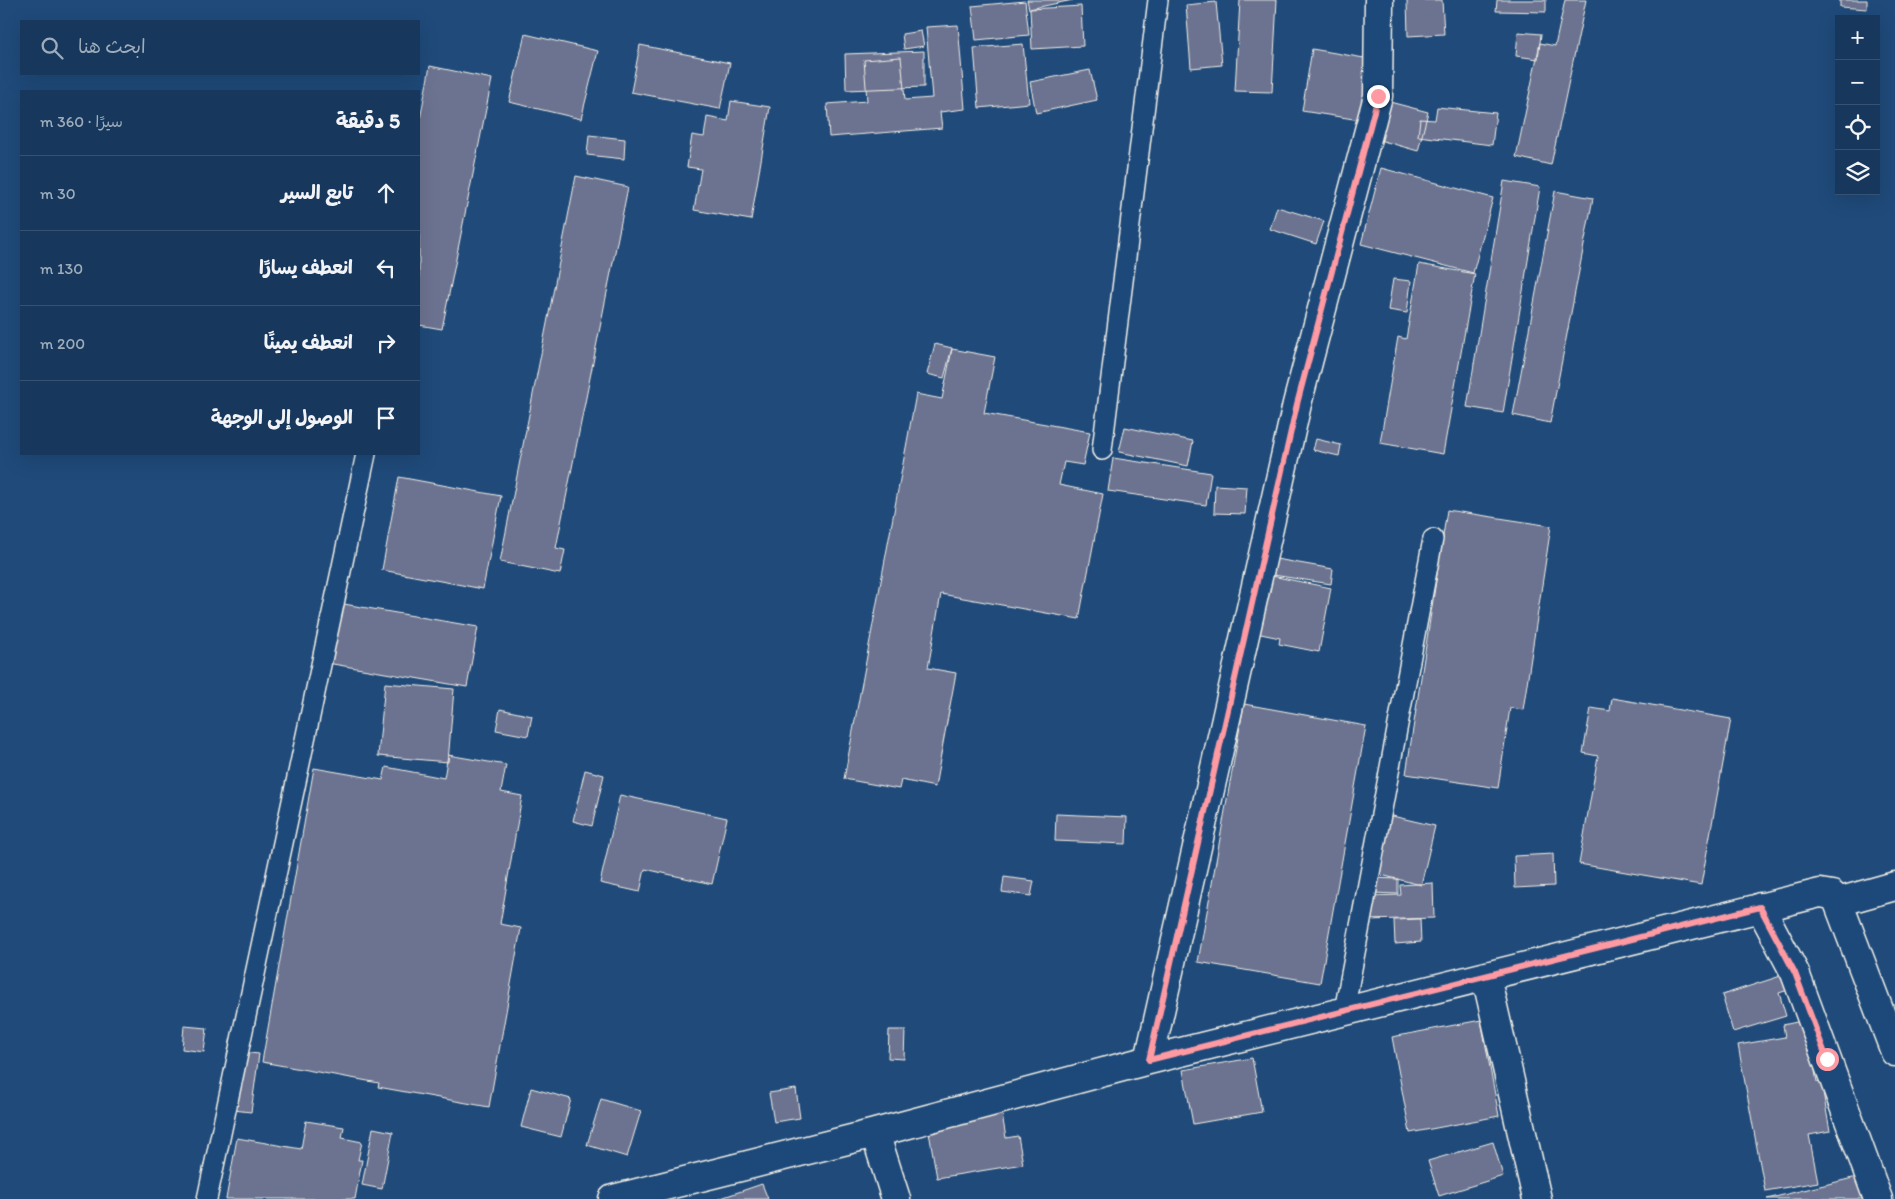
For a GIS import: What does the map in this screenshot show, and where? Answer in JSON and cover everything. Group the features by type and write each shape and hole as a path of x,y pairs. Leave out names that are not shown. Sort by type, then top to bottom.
{"street":[{"path":"1149,1060 1297,404 1378,96 1380,0"},
{"path":"1838,902 1895,886"},
{"path":"613,1199 875,1133 1149,1060 1820,893 1832,895 1838,902 1895,1052"},
{"path":"1760,907 1795,973 1878,1199"},
{"path":"1486,976 1537,1199"},
{"path":"875,1133 896,1199"}],"lane":[{"path":"1102,450 1158,0"},
{"path":"207,1199 366,455"},
{"path":"1344,1011 1433,539"}],"building":[{"path":"1027,0 1073,0 1029,9"},
{"path":"1240,0 1277,0 1272,92 1235,91"},
{"path":"1407,0 1442,0 1444,34 1408,36"},
{"path":"1497,0 1546,0 1546,12 1496,11"},
{"path":"1565,0 1586,0 1551,165 1516,157 1540,43 1555,46"},
{"path":"1840,0 1867,0 1867,9 1840,7"},
{"path":"1025,1 1029,35 976,40 972,6"},
{"path":"1216,2 1222,65 1191,68 1186,5"},
{"path":"1081,6 1083,46 1032,49 1030,9"},
{"path":"958,25 965,109 940,112 942,128 829,137 827,104 867,101 864,60 901,57 905,100 932,98 926,27"},
{"path":"921,31 924,46 904,49 902,34"},
{"path":"1518,32 1541,34 1538,59 1516,56"},
{"path":"525,34 598,51 581,119 509,102"},
{"path":"1023,44 1029,103 979,108 974,48"},
{"path":"640,45 730,63 720,109 631,92"},
{"path":"1312,49 1370,59 1360,120 1302,111"},
{"path":"924,51 924,87 846,90 845,54"},
{"path":"430,66 492,79 442,329 420,325 420,120"},
{"path":"1090,70 1097,100 1036,113 1030,82"},
{"path":"731,101 770,107 751,220 694,210 701,169 687,167 692,135 704,137 707,117 728,121"},
{"path":"1386,101 1428,112 1418,151 1376,139"},
{"path":"1437,107 1496,113 1492,145 1418,136 1420,119 1435,120"},
{"path":"589,135 625,139 624,159 587,155"},
{"path":"1381,168 1493,198 1473,273 1361,244"},
{"path":"576,176 628,187 556,548 565,550 560,574 500,562"},
{"path":"1504,181 1540,187 1503,413 1467,407"},
{"path":"1555,191 1593,198 1550,423 1513,415"},
{"path":"1277,207 1324,221 1316,244 1270,229"},
{"path":"1419,264 1475,274 1443,454 1380,443 1398,337 1406,339"},
{"path":"1393,279 1411,281 1407,313 1388,310"},
{"path":"935,344 952,348 944,378 927,374"},
{"path":"952,349 995,357 984,413 1090,432 1083,465 1064,462 1059,485 1103,494 1079,619 941,594 928,668 956,673 935,787 901,780 899,789 844,779 916,394 942,399"},
{"path":"1125,427 1193,441 1188,466 1119,452"},
{"path":"1316,439 1341,445 1339,456 1313,450"},
{"path":"1113,458 1211,473 1206,505 1108,491"},
{"path":"399,477 501,496 483,589 382,570"},
{"path":"1215,485 1247,487 1245,514 1214,513"},
{"path":"1447,510 1551,526 1523,710 1510,708 1498,788 1406,774"},
{"path":"1276,559 1333,569 1331,584 1273,575"},
{"path":"1267,575 1331,588 1319,652 1279,644 1280,638 1256,633"},
{"path":"338,603 478,627 467,687 327,663"},
{"path":"385,683 454,689 448,762 378,756"},
{"path":"1612,698 1731,719 1701,885 1579,864 1598,756 1583,753 1591,708 1610,711"},
{"path":"1244,704 1366,726 1320,983 1198,962"},
{"path":"500,709 532,716 528,736 496,730"},
{"path":"448,755 506,765 501,792 522,796 500,924 521,928 489,1107 378,1087 379,1083 262,1062 314,768 383,780 386,767 444,778"},
{"path":"585,770 604,775 592,826 573,821"},
{"path":"620,795 727,818 712,884 645,869 640,892 600,883"},
{"path":"1056,814 1127,817 1126,844 1055,841"},
{"path":"1388,815 1435,826 1421,885 1373,873"},
{"path":"1553,854 1554,886 1515,888 1514,856"},
{"path":"1004,877 1034,881 1031,896 1002,892"},
{"path":"1372,878 1398,879 1398,894 1371,893"},
{"path":"1433,883 1434,918 1369,920 1369,896 1401,895 1400,885"},
{"path":"1420,919 1421,942 1395,944 1394,920"},
{"path":"1787,974 1791,989 1779,993 1786,1016 1733,1032 1722,995"},
{"path":"1481,1020 1499,1116 1410,1133 1392,1037"},
{"path":"1806,1020 1817,1082 1821,1081 1830,1131 1809,1135 1818,1182 1765,1191 1738,1045 1785,1037 1783,1025"},
{"path":"184,1026 207,1028 204,1052 182,1049"},
{"path":"889,1030 905,1030 904,1059 888,1058"},
{"path":"241,1052 259,1054 251,1112 233,1110"},
{"path":"1252,1058 1262,1112 1193,1124 1183,1070"},
{"path":"531,1088 571,1099 561,1137 521,1127"},
{"path":"796,1089 800,1118 774,1122 769,1093"},
{"path":"601,1099 641,1111 627,1157 587,1145"},
{"path":"1001,1108 1006,1138 1018,1136 1023,1164 937,1178 927,1121"},
{"path":"306,1121 344,1127 342,1138 362,1142 358,1160 362,1160 355,1199 226,1199 237,1138 301,1149"},
{"path":"373,1128 393,1132 382,1189 362,1185"},
{"path":"1493,1142 1503,1176 1439,1196 1428,1161"},
{"path":"1865,1175 1871,1199 1767,1199"},
{"path":"762,1184 768,1199 718,1199"}],"route":[{"path":"1378,96 1297,404 1149,1060 1760,907 1795,973 1827,1059"}]}
